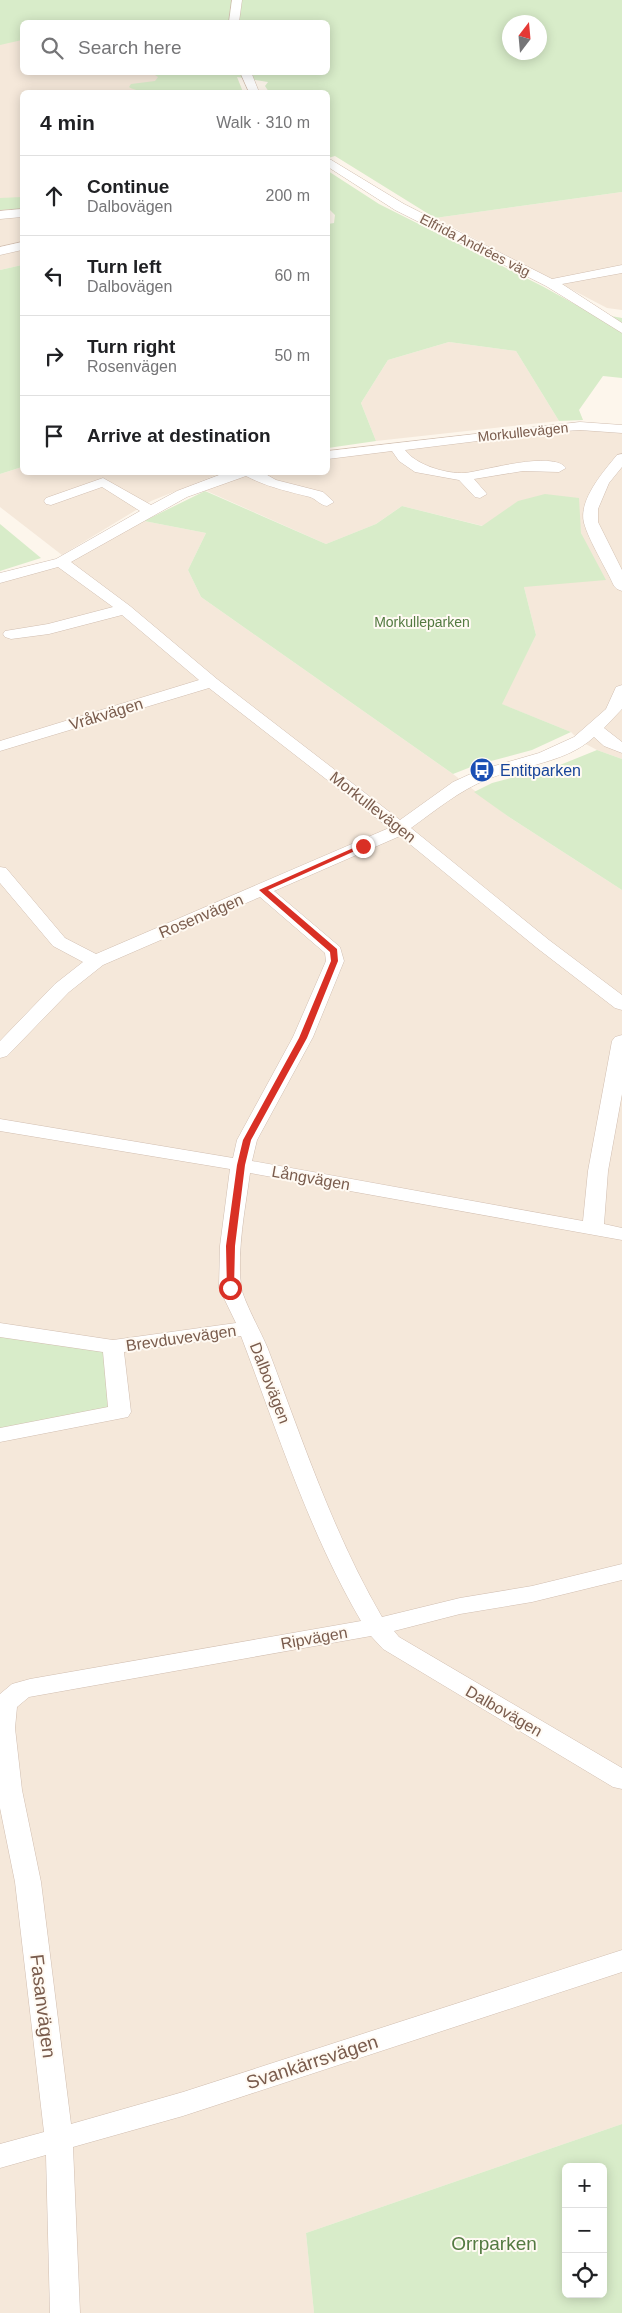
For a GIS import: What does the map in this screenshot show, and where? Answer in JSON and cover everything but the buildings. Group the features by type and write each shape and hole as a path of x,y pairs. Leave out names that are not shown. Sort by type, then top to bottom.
{"street":[{"path":"234,20 237,0"},
{"path":"246,75 253,90"},
{"name":"Elfrida Andrées väg","path":"330,163 386,200 598,310 622,329"},
{"path":"0,215 20,214"},
{"path":"0,251 20,246"},
{"path":"551,284 561,280 622,269"},
{"name":"Morkullevägen","path":"330,455 550,428 580,426 622,429"},
{"path":"395,446 404,458 420,469 464,478 495,469 541,465 559,468"},
{"path":"622,458 602,482 591,509 591,522 622,586"},
{"path":"0,578 61,562 182,494 235,475"},
{"path":"248,475 318,495 328,502"},
{"path":"464,478 480,494"},
{"path":"51,500 103,482 150,511"},
{"name":"Morkullevägen","path":"61,562 125,609 211,682 399,827 543,944 622,1004"},
{"path":"11,634 49,629 125,609"},
{"name":"Vråkvägen","path":"0,746 211,682"},
{"name":"Rosenvägen","path":"0,1052 62,988 96,961 393,833 459,786 483,775 545,757 580,741 613,711 622,690"},
{"path":"595,729 602,736 622,748"},
{"path":"0,872 59,942 77,953 96,961"},
{"name":"Dalbovägen","path":"263,890 334,951 335,961 303,1038 247,1140 241,1165 230,1246 230,1288 249,1328 323,1523 347,1577 376,1627 391,1643 622,1780"},
{"path":"593,1229 598,1171 622,1041"},
{"name":"Långvägen","path":"0,1124 241,1165 622,1234"},
{"name":"Brevduvevägen","path":"0,1330 113,1347 249,1328"},
{"name":"Brevduvevägen","path":"0,1435 120,1412 113,1347"},
{"name":"Ripvägen","path":"4,1701 21,1690 38,1686 376,1627 460,1606 532,1594 622,1572"},
{"name":"Fasanvägen","path":"4,1701 3,1728 8,1790 28,1882 59,2138 65,2313"},
{"name":"Svankärrsvägen","path":"0,2156 183,2104 622,1961"}],"shaded area":[{"path":"20,36 20,75 180,75 174,90 20,90 20,209 0,210 0,41"},
{"path":"622,192 622,310 607,308 435,218"},
{"path":"20,217 20,265 0,270 0,218"},
{"path":"449,342 516,351 559,421 376,441 361,403 388,360"},
{"path":"550,428 622,429 622,759 597,750 580,741 571,732 501,704 536,635 524,587 586,547 578,515 519,501 483,526 402,506 376,524 326,544 200,488 236,475 330,475 330,455"},
{"path":"20,468 20,475 216,475 151,501 62,555 0,507 0,474"},
{"path":"144,521 206,533 188,570 201,597 453,774 509,817 622,890 622,2124 306,2233 314,2313 0,2313 0,578 85,554"}],"green space":[{"path":"0,0 622,0 622,192 435,218 335,156 330,157 330,90 268,90 265,86 268,82 237,77 242,90 136,90 129,87 131,84 155,81 158,77 155,75 330,75 330,20 20,20 20,40 0,45"},
{"path":"330,172 379,204 542,286 589,312 622,318 622,378 603,376 579,410 583,420 559,421 516,351 449,342 388,360 361,403 376,441 330,448 330,224 334,223 335,215 330,210"},
{"path":"20,197 20,209 0,210 0,198"},
{"path":"20,265 20,468 0,474 0,270"},
{"name":"Morkulleparken","path":"205,491 326,544 376,524 402,506 482,526 518,501 545,494 579,498 581,533 606,580 524,587 536,635 502,704 571,732 532,750 476,765 453,774 201,597 188,570 206,533 144,521"},
{"path":"0,524 41,558 0,571"},
{"path":"597,750 622,759 622,890 509,817 474,792 492,783 560,765"},
{"path":"0,1330 113,1347 120,1412 0,1435"},
{"name":"Orrparken","path":"622,2124 622,2313 314,2313 306,2233"}],"place":[{"name":"Entitparken","path":"482,770"}],"route":[{"path":"230,1288 230,1246 241,1165 247,1140 303,1038 335,961 334,951 263,890 363,846"}]}
